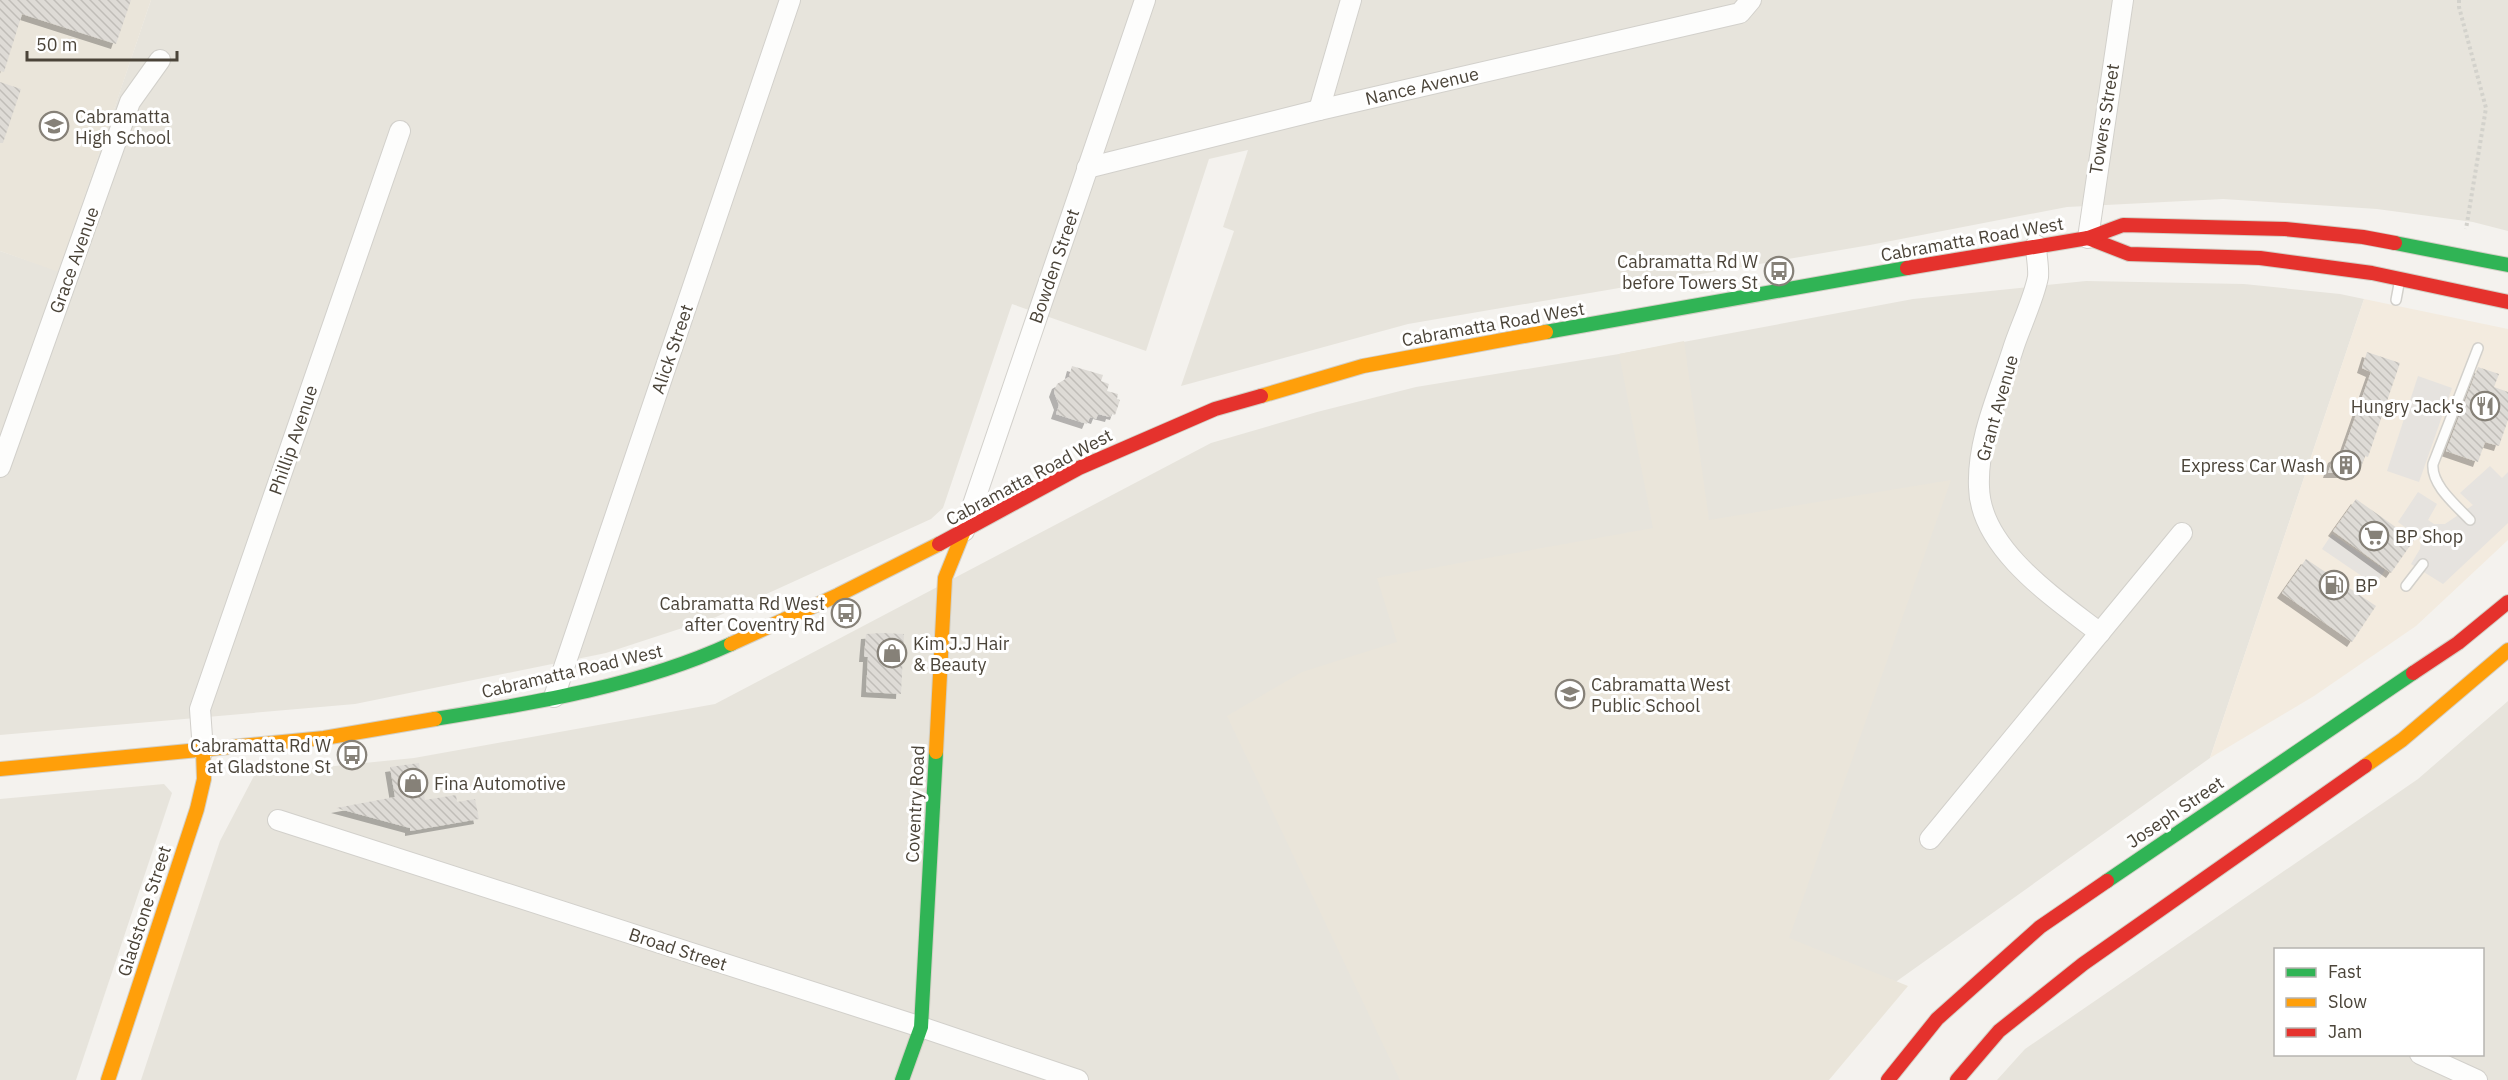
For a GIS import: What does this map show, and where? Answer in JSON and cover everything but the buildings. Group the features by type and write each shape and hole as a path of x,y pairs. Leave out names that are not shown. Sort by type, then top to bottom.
{"main road":[{"name":"Cabramatta Road West","path":"0,769 324,738 554,697 634,679 707,655 838,595 964,531 1079,468 1149,436 1215,409 1363,366 1736,297 2088,238 2123,225 2285,229 2363,237 2508,266"},
{"name":"Cabramatta Road West","path":"2088,238 2129,254 2260,258 2400,278 2508,302"},
{"name":"Coventry Road","path":"902,1080 921,1027 945,578 964,531"},
{"name":"Joseph Street","path":"1888,1080 1937,1020 2040,927 2458,643 2508,602"},
{"path":"1957,1080 1999,1031 2074,972 2402,740 2508,650"},
{"name":"Gladstone Street","path":"108,1080 197,809 204,779 203,751"}],"street":[{"name":"Alick Street","path":"554,697 790,0"},
{"name":"Bowden Street","path":"964,531 1145,0"},
{"path":"1319,110 1351,0"},
{"name":"Nance Avenue","path":"1088,168 1319,110 1740,13 1751,0"},
{"name":"Towers Street","path":"2088,238 2123,0"},
{"name":"Grace Avenue","path":"0,467 130,102 160,60"},
{"name":"Phillip Avenue","path":"203,751 200,709 400,131"},
{"name":"Grant Avenue","path":"2036,245 2038,276 1993,412 1981,456 1978,489 1987,524 2003,547 2037,584 2100,633"},
{"path":"1930,839 2182,533"},
{"name":"Broad Street","path":"278,820 921,1027 1078,1080"},
{"path":"2424,1056 2477,1080"}],"lane":[{"path":"2396,300 2400,278"},
{"path":"2470,520 2450,499 2432,474 2433,464 2478,348"},
{"path":"2406,586 2423,564"}],"path":[{"path":"2459,0 2486,108 2466,229"}],"shaded area":[{"name":"Cabramatta High School","path":"0,0 151,0 59,272 0,251"},
{"path":"151,0 2508,0 2508,231 2473,222 2377,209 2223,199 2067,207 1870,245 1408,324 1181,386 1234,231 1223,227 1248,150 1209,159 1146,351 1012,304 943,508 931,519 716,617 606,653 355,704 0,735 0,251 59,271"},
{"path":"2086,281 2244,284 2340,294 2364,299 2210,758 1897,981 1827,1080 141,1080 220,841 255,774 414,758 715,704 1211,443 1317,412 1416,387 1619,354 1913,299"},
{"path":"2364,299 2508,329 2508,540 2416,626 2314,696 2210,758"},
{"name":"Cabramatta West Public School","path":"1684,341 1709,520 1951,480 1789,938 1908,986 1829,1080 1400,1080 1227,716 1302,672 1397,642 1377,578 1653,528 1619,354"},
{"path":"2418,376 2452,388 2419,482 2387,471"},
{"path":"2490,466 2502,478 2508,472 2508,523 2443,584 2411,564 2420,549 2421,539 2398,522 2418,492 2437,504 2428,520 2434,524 2445,524 2473,505 2460,493"},
{"path":"2332,534 2385,570 2375,585 2322,549"},
{"path":"2508,701 2508,1080 1997,1080 2025,1049 2418,779"},
{"path":"164,784 172,793 76,1080 0,1080 0,799"}],"traffic: fast":[{"path":"2395,243 2508,265"},
{"path":"1546,332 1907,268"},
{"path":"435,719 548,699 623,682 696,659 731,644"},
{"path":"2107,881 2413,673"},
{"path":"902,1080 921,1027 936,752"}],"traffic: slow":[{"path":"1261,396 1363,366 1546,332"},
{"path":"936,752 945,578 964,531"},
{"path":"731,644 838,595 939,544"},
{"path":"2365,766 2402,740 2508,650"},
{"path":"0,769 324,738 435,719"},
{"path":"108,1080 197,809 204,779 203,751"}],"traffic: jam":[{"path":"1907,268 2088,238 2123,225 2285,229 2363,237 2395,243"},
{"path":"2088,238 2129,254 2260,258 2372,273 2508,302"},
{"path":"939,544 1079,468 1215,409 1261,396"},
{"path":"2413,673 2458,643 2508,602"},
{"path":"1957,1080 1999,1031 2083,964 2365,766"},
{"path":"1888,1080 1937,1019 2040,927 2107,881"}],"place":[{"name":"Cabramatta High School","path":"54,126"},
{"name":"Cabramatta Rd W before Towers St","path":"1779,271"},
{"name":"Hungry Jack's","path":"2485,406"},
{"name":"Express Car Wash","path":"2346,465"},
{"name":"BP Shop","path":"2374,536"},
{"name":"BP","path":"2334,585"},
{"name":"Cabramatta Rd West after Coventry Rd","path":"846,613"},
{"name":"Kim J.J Hair & Beauty","path":"892,653"},
{"name":"Cabramatta West Public School","path":"1570,694"},
{"name":"Cabramatta Rd W at Gladstone St","path":"352,755"},
{"name":"Fina Automotive","path":"413,783"}]}
